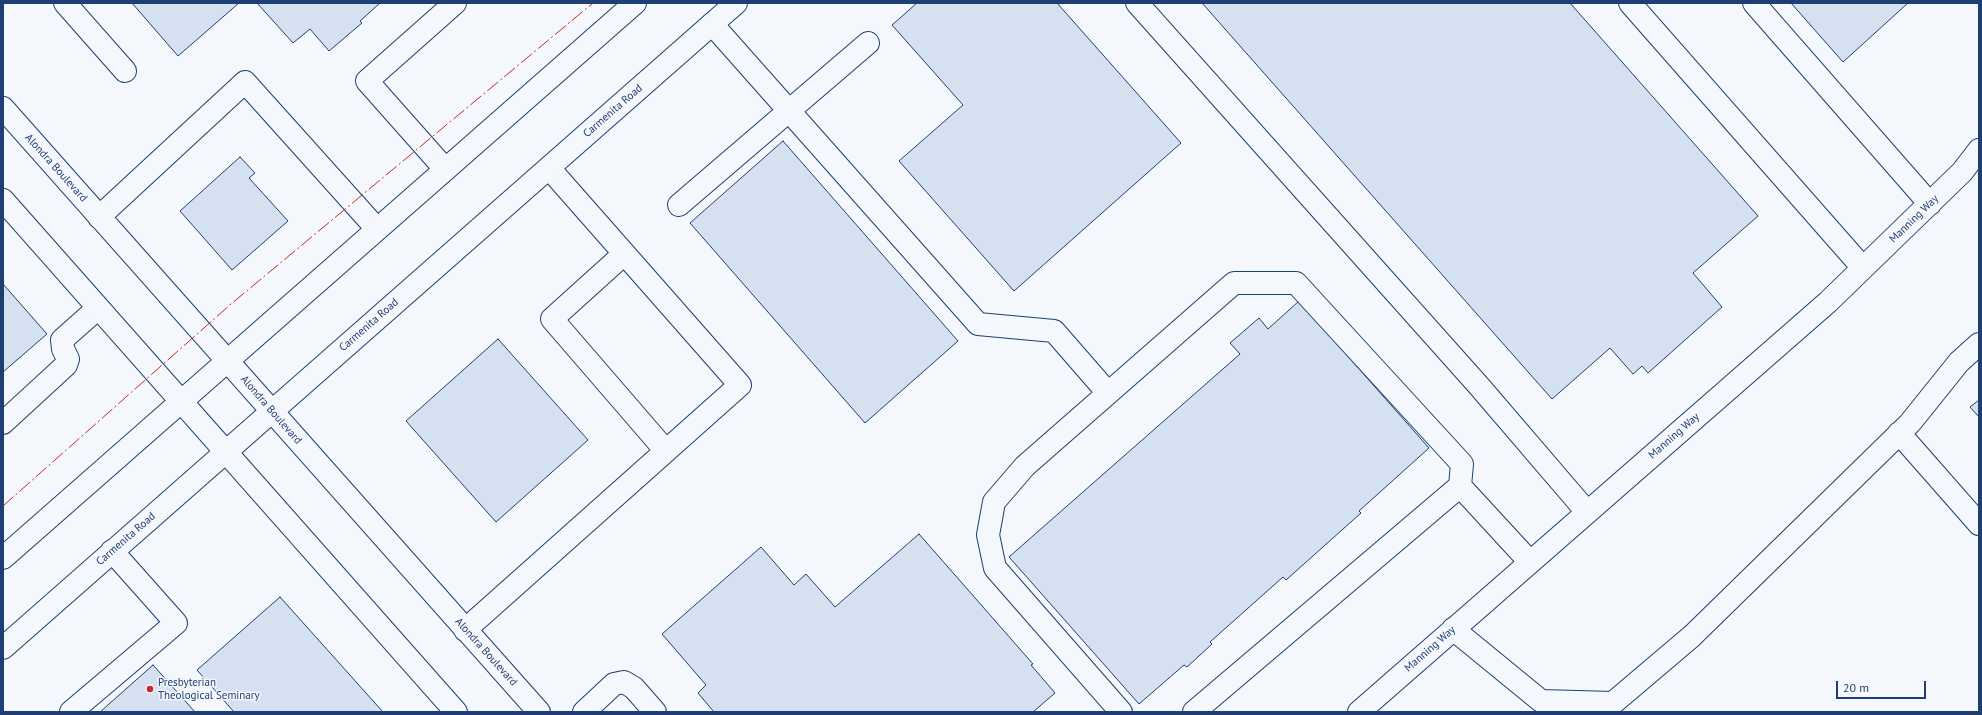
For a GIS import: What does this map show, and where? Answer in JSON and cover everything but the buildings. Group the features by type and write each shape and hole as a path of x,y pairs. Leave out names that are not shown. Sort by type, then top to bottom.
{"main road":[{"path":"65,3 125,71"},
{"path":"445,169 367,80 454,3"},
{"path":"3,558 226,360 635,3"},
{"name":"Carmenita Road","path":"3,648 736,3"},
{"path":"1137,3 1474,380 1587,512"},
{"path":"1630,3 1863,268"},
{"path":"1754,3 1930,204"},
{"path":"712,24 978,324 1054,331 1108,393"},
{"path":"678,205 868,43"},
{"path":"99,217 245,82 377,229"},
{"name":"Alondra Boulevard","path":"3,108 538,712"},
{"name":"Manning Way","path":"1358,712 1822,307 1962,172 1979,150"},
{"path":"465,630 740,385 549,168"},
{"path":"3,200 456,712"},
{"path":"624,254 552,318 666,451"},
{"path":"1120,712 996,568 988,535 994,502 1025,466 1234,283 1296,283 1462,464 1460,486 1194,712"},
{"path":"3,423 66,365 68,359 63,349 62,340 98,308"},
{"path":"1453,629 1541,701 1613,703 1692,636 1910,423 1959,362 1979,344"},
{"path":"1899,433 1979,524"},
{"path":"1460,486 1530,562"},
{"path":"71,712 176,623 112,551"},
{"path":"584,712 614,684 624,682 634,688 655,712"}],"power":[{"path":"3,506 231,304 593,3"}],"place":[{"name":"Presbyterian Theological Seminary","path":"150,689"}]}
